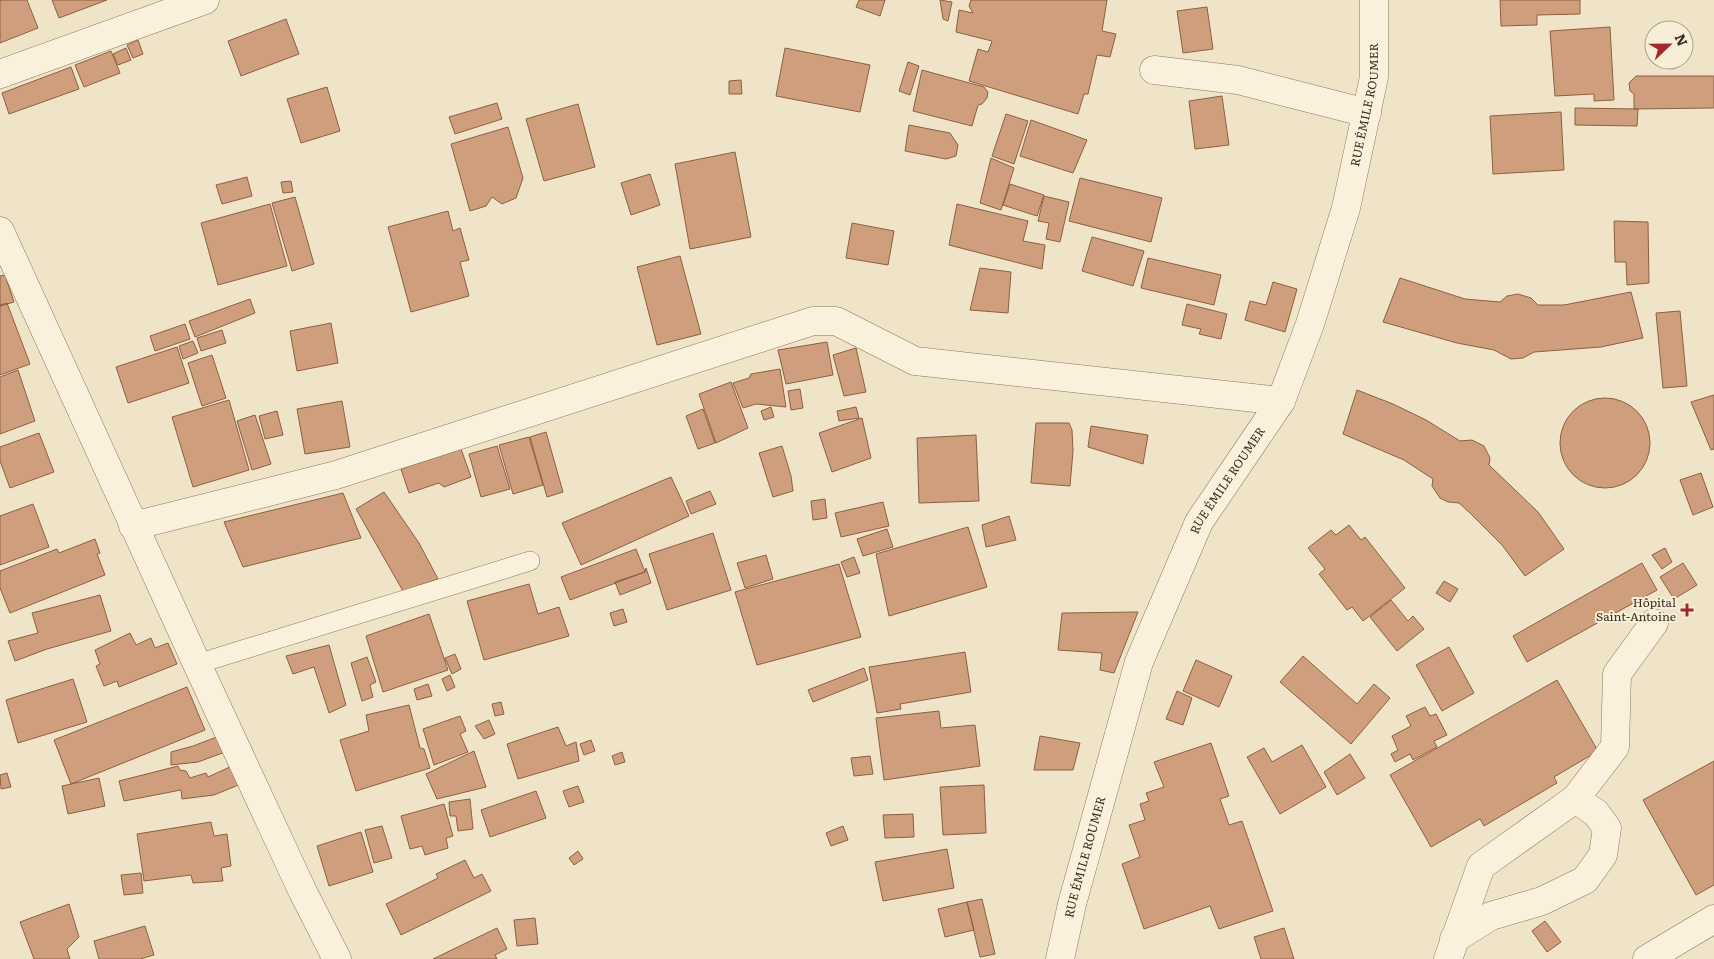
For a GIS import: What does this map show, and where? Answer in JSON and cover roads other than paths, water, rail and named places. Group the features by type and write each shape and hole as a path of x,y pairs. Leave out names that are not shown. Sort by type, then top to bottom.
{"street":[{"path":"0,74 205,0"},
{"name":"RUE ÉMILE ROUMER","path":"1060,959 1072,904 1139,662 1199,522 1282,401 1310,324 1346,208 1367,113 1374,77 1374,0"},
{"path":"1154,70 1238,80 1367,113"},
{"path":"0,231 133,526 302,890 337,959"},
{"path":"133,526 336,475 813,321 836,321 915,361 1282,401"},
{"path":"1451,949 1481,866 1575,799 1615,747 1617,674 1654,623"},
{"path":"1451,949 1490,916 1542,900 1585,880 1603,855 1607,828 1596,814 1575,799"},
{"path":"1647,959 1714,919"}],"lane":[{"path":"197,664 530,561"}],"place":[{"name":"Hôpital Saint-Antoine","path":"1687,610"}]}
